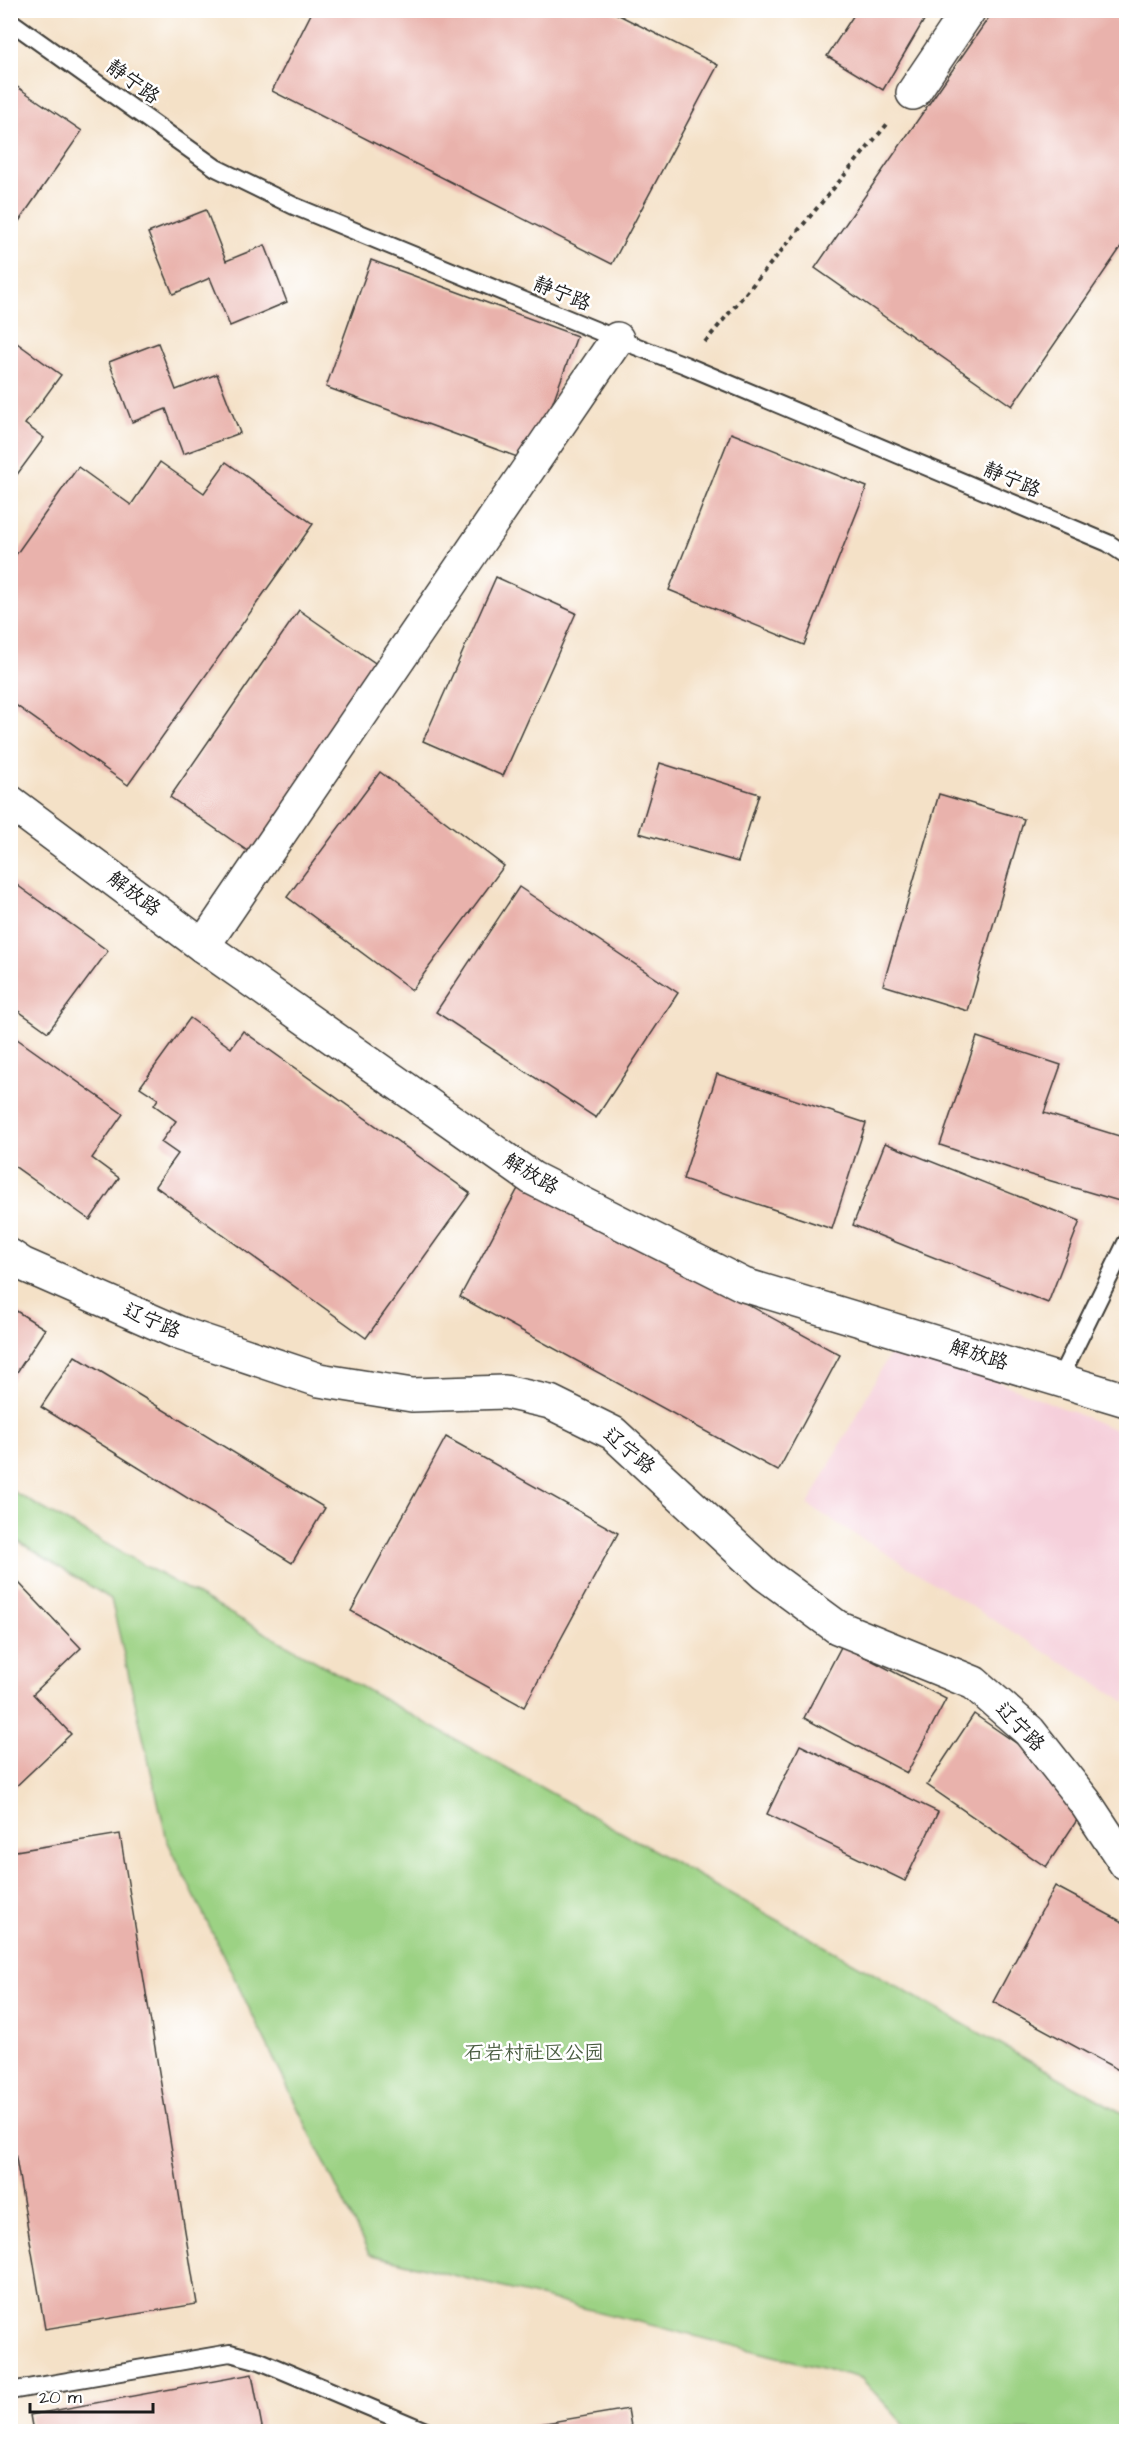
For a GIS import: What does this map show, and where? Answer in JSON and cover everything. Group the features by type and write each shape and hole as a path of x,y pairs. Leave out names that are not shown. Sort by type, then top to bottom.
{"street":[{"path":"913,93 969,10"},
{"path":"203,946 617,339"},
{"name":"解放路","path":"10,802 203,946 532,1178 744,1285 1126,1400"},
{"name":"辽宁路","path":"10,1256 22,1264 178,1333 319,1380 412,1395 505,1392 550,1402 613,1433 765,1574 837,1627 974,1683 1029,1731 1084,1802 1126,1864"}],"lane":[{"name":"静宁路","path":"10,21 216,168 294,206 685,365 1108,543 1126,555"},
{"path":"1059,1380 1126,1243"},
{"path":"10,2391 230,2353 260,2361 428,2432"}],"path":[{"path":"685,365 913,93"}],"shaded area":[{"path":"897,1340 1126,1434 1126,1702 808,1505"}],"green space":[{"name":"石岩村社区公园","path":"10,1490 1126,2115 1126,2431 910,2431 861,2378 369,2254 167,1840 111,1599 11,1537"}],"building":[{"path":"313,10 609,10 718,65 612,264 272,91"},
{"path":"857,10 930,10 883,90 827,56"},
{"path":"994,10 1126,10 1126,240 1012,406 815,268"},
{"path":"10,82 82,131 10,234"},
{"path":"206,210 226,261 265,245 287,302 230,326 210,278 173,294 148,233"},
{"path":"371,260 577,336 531,462 326,387"},
{"path":"10,338 61,375 25,424 44,438 10,484"},
{"path":"158,343 176,390 217,374 240,433 183,454 166,409 132,422 109,362"},
{"path":"731,433 867,487 804,645 669,590"},
{"path":"160,462 204,493 226,462 313,524 128,785 10,701 10,563 78,467 131,505"},
{"path":"496,577 576,613 503,776 423,741"},
{"path":"299,610 388,672 259,859 170,797"},
{"path":"660,763 759,794 738,862 639,833"},
{"path":"380,772 504,866 412,990 287,897"},
{"path":"939,794 1024,819 968,1011 883,985"},
{"path":"10,880 108,951 48,1032 10,1005"},
{"path":"519,887 678,993 596,1118 436,1012"},
{"path":"190,1018 231,1048 243,1031 470,1193 366,1338 155,1186 178,1154 161,1142 176,1121 154,1105 158,1099 140,1087"},
{"path":"10,1034 123,1114 92,1158 119,1178 90,1220 10,1163"},
{"path":"977,1037 1061,1065 1044,1113 1126,1138 1126,1203 940,1145"},
{"path":"717,1074 866,1123 832,1229 683,1179"},
{"path":"885,1143 1080,1221 1048,1303 853,1225"},
{"path":"522,1181 840,1355 778,1471 460,1297"},
{"path":"10,1307 45,1329 10,1383"},
{"path":"75,1356 325,1508 292,1563 41,1407"},
{"path":"446,1437 618,1533 524,1707 351,1611"},
{"path":"19,1583 81,1648 33,1694 71,1734 10,1792 10,1592"},
{"path":"842,1645 946,1699 907,1773 804,1718"},
{"path":"974,1714 1093,1796 1046,1867 927,1785"},
{"path":"800,1745 938,1812 905,1881 767,1814"},
{"path":"120,1834 197,2304 45,2329 10,2123 10,1852"},
{"path":"1055,1886 1126,1924 1126,2074 993,2002"},
{"path":"252,2374 263,2432 33,2432 30,2415"},
{"path":"628,2409 632,2432 516,2432 515,2428"}]}
